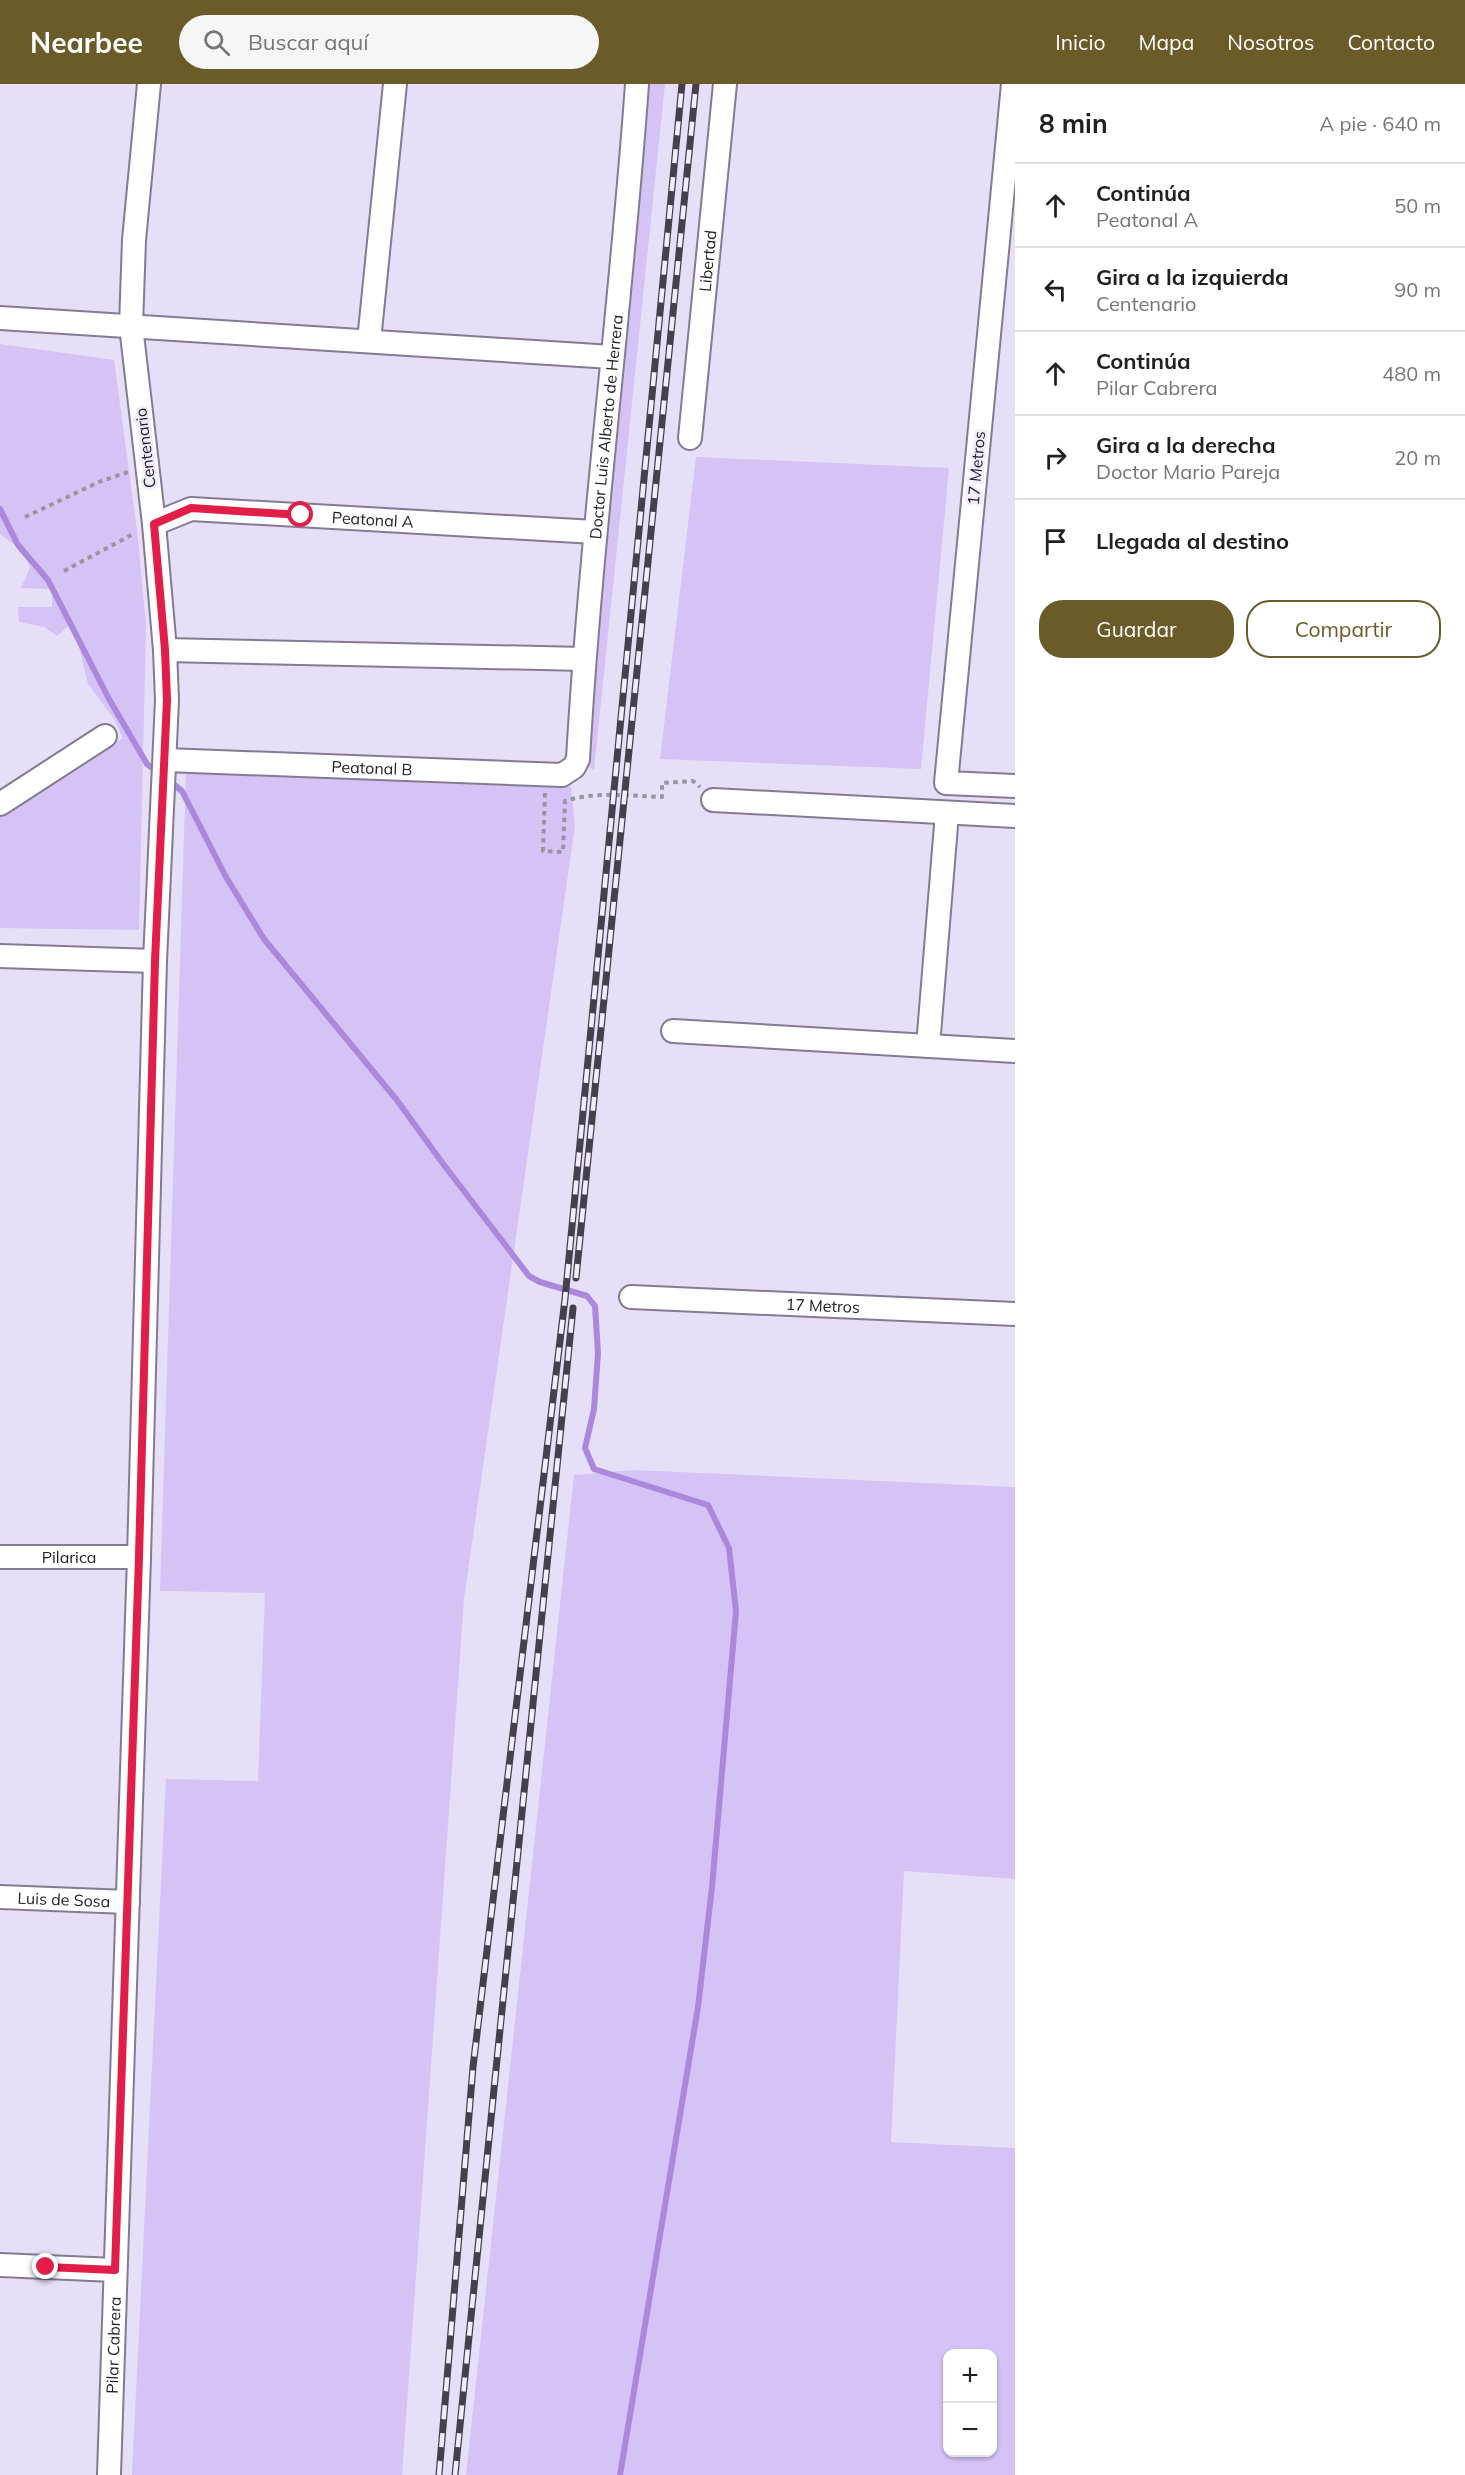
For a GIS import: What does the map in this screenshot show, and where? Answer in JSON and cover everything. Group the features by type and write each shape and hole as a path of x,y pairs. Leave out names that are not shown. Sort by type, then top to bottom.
{"street":[{"name":"Centenario","path":"149,84 134,240 131,326 148,465 165,650 166,762 163,812"},
{"path":"369,341 396,84"},
{"name":"Doctor Luis Alberto de Herrera","path":"574,767 578,759 595,532 638,84"},
{"name":"Libertad","path":"690,438 725,84"},
{"name":"17 Metros","path":"1013,84 946,783 1015,786"},
{"path":"0,318 612,357"},
{"name":"Peatonal A","path":"154,524 191,508 595,532"},
{"path":"165,650 584,659"},
{"path":"0,804 105,736"},
{"name":"Peatonal B","path":"166,762 561,775 574,767"},
{"path":"713,800 1015,816"},
{"name":"Pilar Cabrera","path":"110,2475 129,1902 155,961 163,812"},
{"path":"928,1046 947,813"},
{"path":"0,956 155,961"},
{"path":"673,1031 1015,1051"},
{"name":"17 Metros","path":"631,1297 1015,1314"},
{"name":"Pilarica","path":"0,1557 139,1557"},
{"name":"Luis de Sosa","path":"0,1897 129,1902"},
{"path":"0,2265 115,2270"}],"path":[{"path":"25,517 99,482 148,465"},
{"path":"64,571 154,524"},
{"path":"545,774 543,851 563,852 565,801 582,795 662,797 662,783 693,781 713,800"}],"shaded area":[{"path":"649,84 665,84 594,770 588,766 594,658"},
{"path":"0,344 114,360 137,530 146,626 139,930 0,928 0,815 123,738 114,719 88,684 73,622 57,636 44,627 19,622 18,607 52,607 52,589 21,588 30,568 23,551 0,534"},
{"path":"696,457 949,468 921,769 660,759"},
{"path":"186,773 571,787 575,826 464,1599 402,2475 132,2475 166,1779 258,1781 265,1593 160,1591"},
{"path":"634,1470 1015,1487 1015,1879 904,1871 891,2142 1015,2148 1015,2475 466,2475 574,1475"}],"waterway":[{"path":"0,509 18,545 48,580 109,699 147,764 159,773"},
{"path":"169,781 182,791 226,877 264,939 396,1099 529,1276 540,1282 587,1296 595,1306 598,1353 594,1409 585,1448 594,1469 708,1505 729,1548 736,1611 712,1887 698,2007 620,2475"}],"railway":[{"path":"439,2475 473,2067 565,1299 682,84"},
{"path":"576,1278 696,84"},
{"path":"455,2475 573,1308"}],"route":[{"path":"46,2267 115,2270 129,1902 155,961 166,765 165,650 154,524 191,508 301,515"}]}
